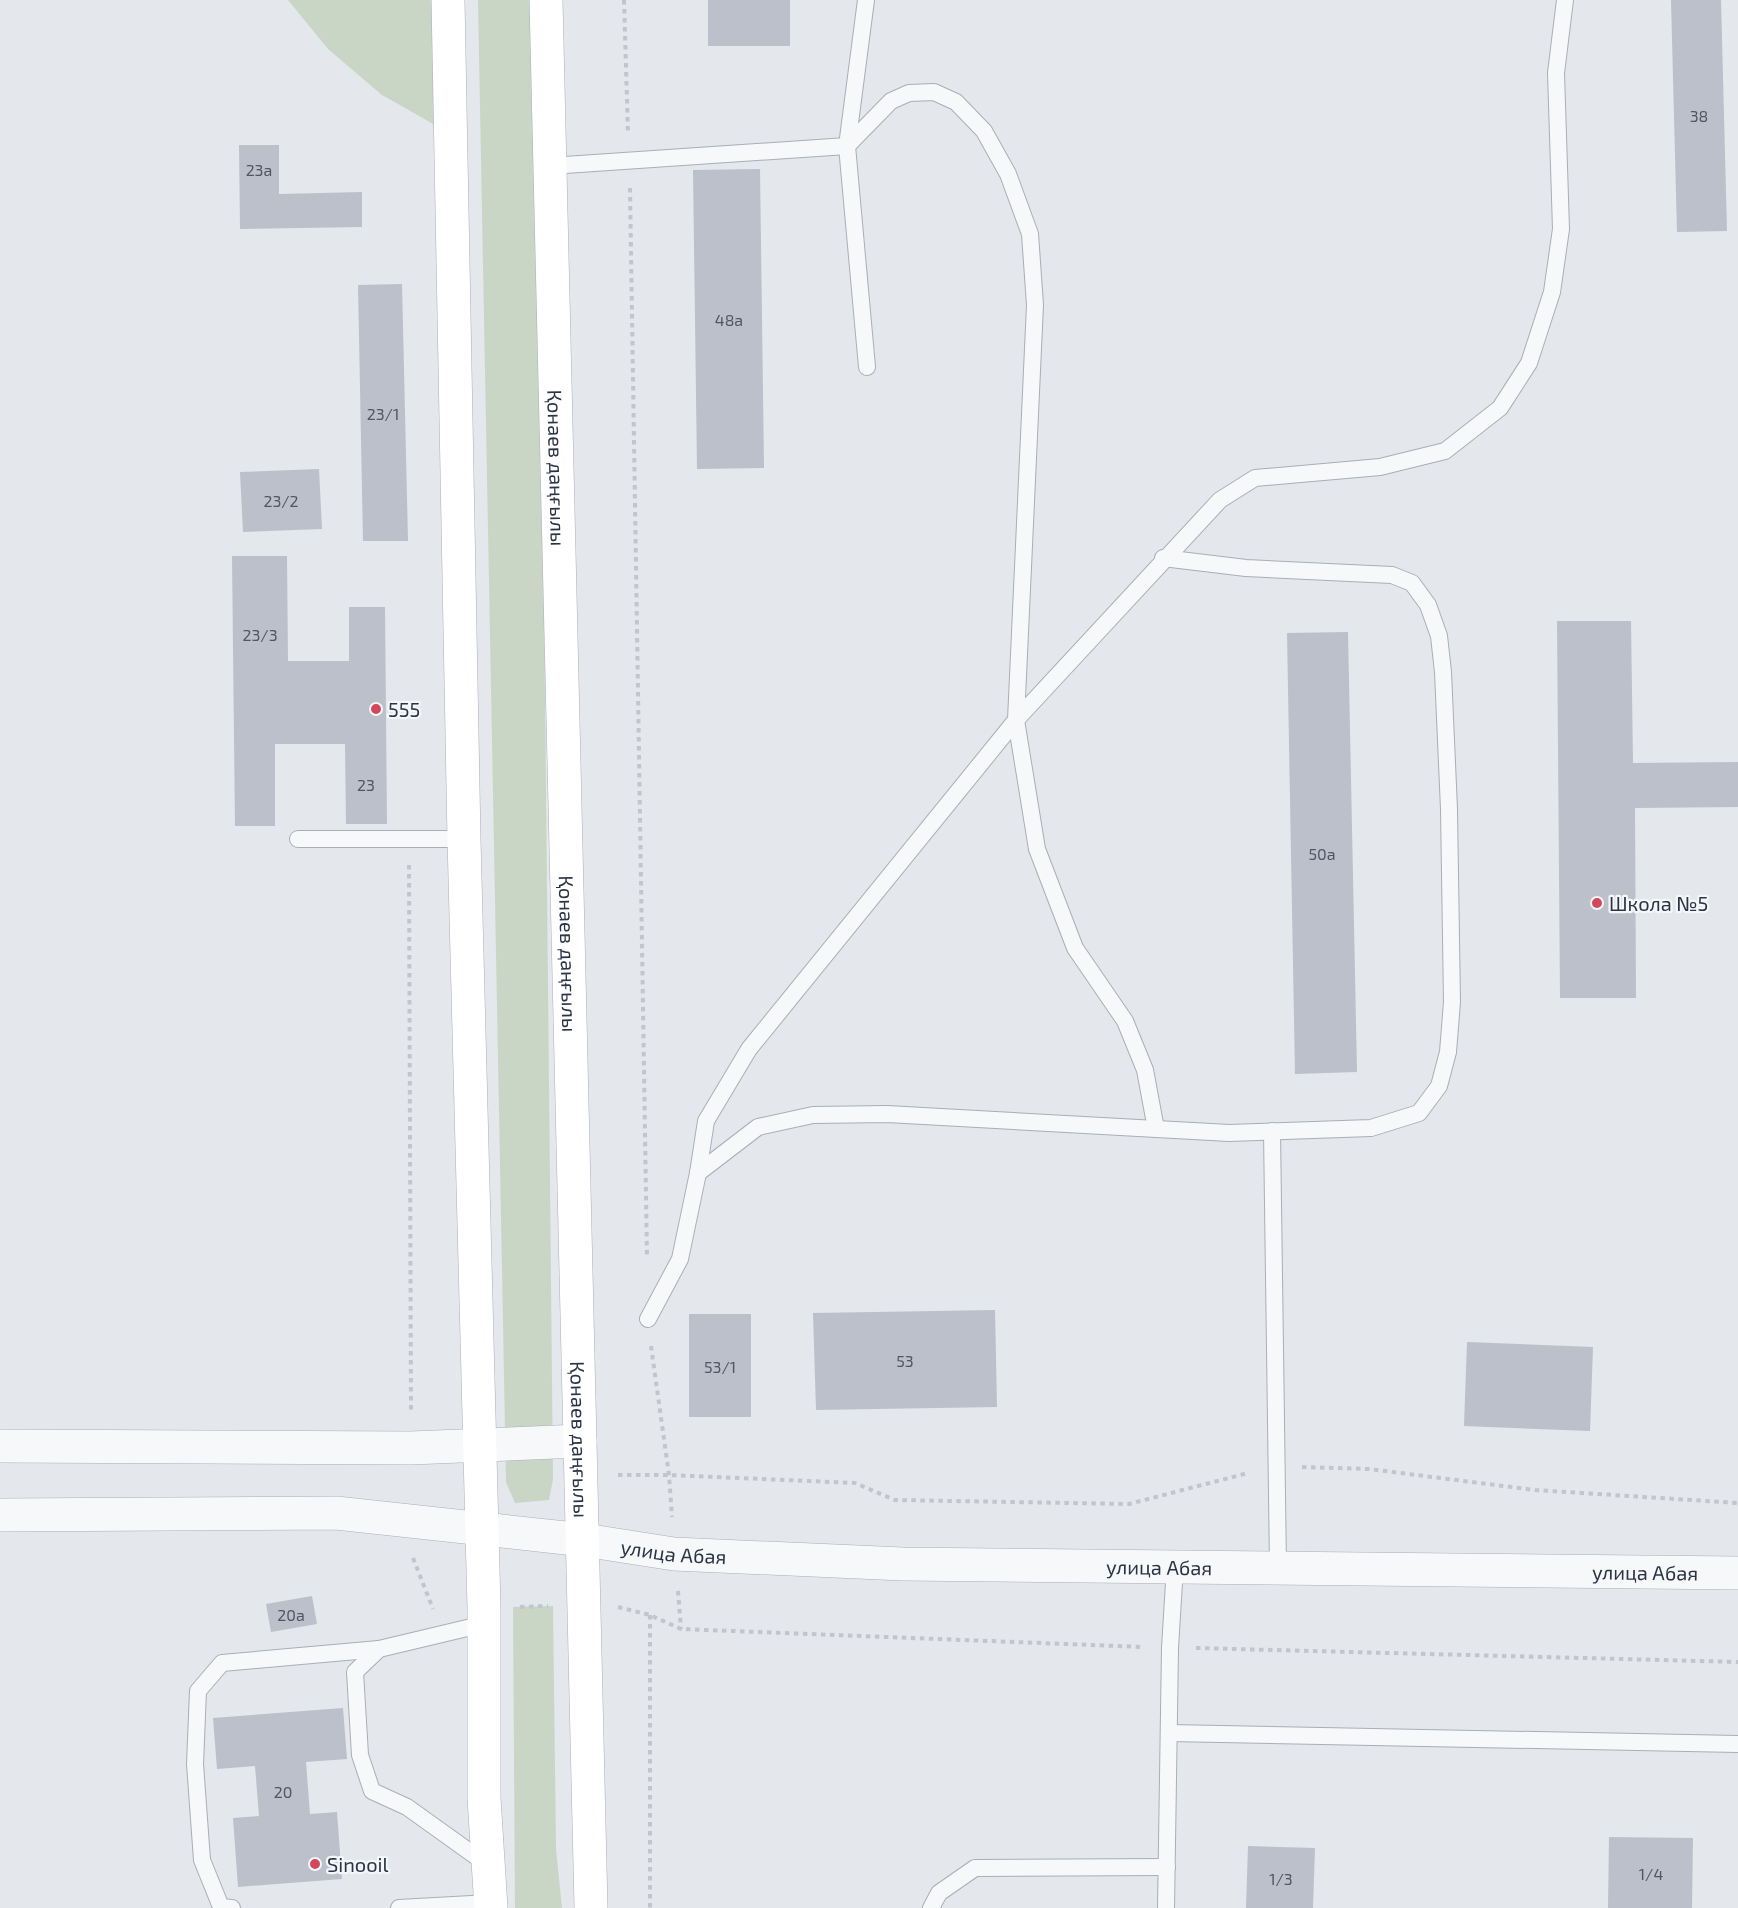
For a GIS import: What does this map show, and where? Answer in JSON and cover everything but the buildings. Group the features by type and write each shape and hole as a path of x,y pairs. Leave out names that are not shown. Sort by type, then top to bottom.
{"main road":[{"path":"448,0 464,839 484,1624 484,1798 490,1906"},
{"name":"Қонаев даңғылы","path":"546,0 584,1540 582,1605 591,1908"}],"street":[{"path":"0,1446 411,1448 580,1441"},
{"name":"улица Абая","path":"0,1515 336,1513 584,1540 674,1554 903,1563 1738,1573"}],"lane":[{"path":"866,0 848,146 867,367"},
{"path":"648,1319 680,1259 706,1121 749,1049 1016,720 1163,558 1220,500 1255,478 1380,467 1445,450 1500,408 1528,363 1552,292 1561,229 1556,73 1565,0"},
{"path":"550,166 848,146 891,101 909,93 934,92 956,102 984,131 1008,174 1030,234 1035,305 1016,720 1037,849 1075,948 1125,1021 1145,1070 1156,1129"},
{"path":"698,1173 758,1127 813,1115 887,1114 1229,1133 1371,1128 1419,1113 1439,1086 1448,1052 1452,1002 1449,809 1443,672 1439,636 1428,605 1412,583 1392,575 1246,568 1163,558"},
{"path":"298,840 464,839"},
{"path":"1272,1131 1278,1567"},
{"path":"1166,1908 1170,1648 1175,1566"},
{"path":"231,1908 221,1907 202,1860 195,1764 198,1691 222,1663 379,1649 484,1624"},
{"path":"379,1649 355,1672 360,1755 372,1791 407,1807 488,1864"},
{"path":"1168,1733 1738,1744"},
{"path":"931,1908 939,1893 975,1868 1167,1867"},
{"path":"399,1908 490,1906"}],"path":[{"path":"624,0 629,162 647,1259"},
{"path":"409,840 411,1448"},
{"path":"648,1319 669,1475 681,1629"},
{"path":"616,1475 855,1483 896,1500 1129,1503 1277,1466 1369,1469 1535,1490 1738,1503"},
{"path":"411,1522 411,1553 421,1585 433,1610"},
{"path":"610,1604 650,1615 681,1629 1170,1648 1738,1662"},
{"path":"513,1607 553,1606"},
{"path":"650,1615 650,1908"}],"green space":[{"path":"288,0 448,0 451,134 382,95 328,49"},
{"path":"478,0 538,0 553,1479 549,1500 515,1503 506,1482"},
{"path":"553,1606 556,1849 562,1908 515,1908 513,1607"}],"place":[{"name":"555","path":"376,709"},
{"name":"Школа №5","path":"1597,903"},
{"name":"Sinooil","path":"315,1864"}]}
